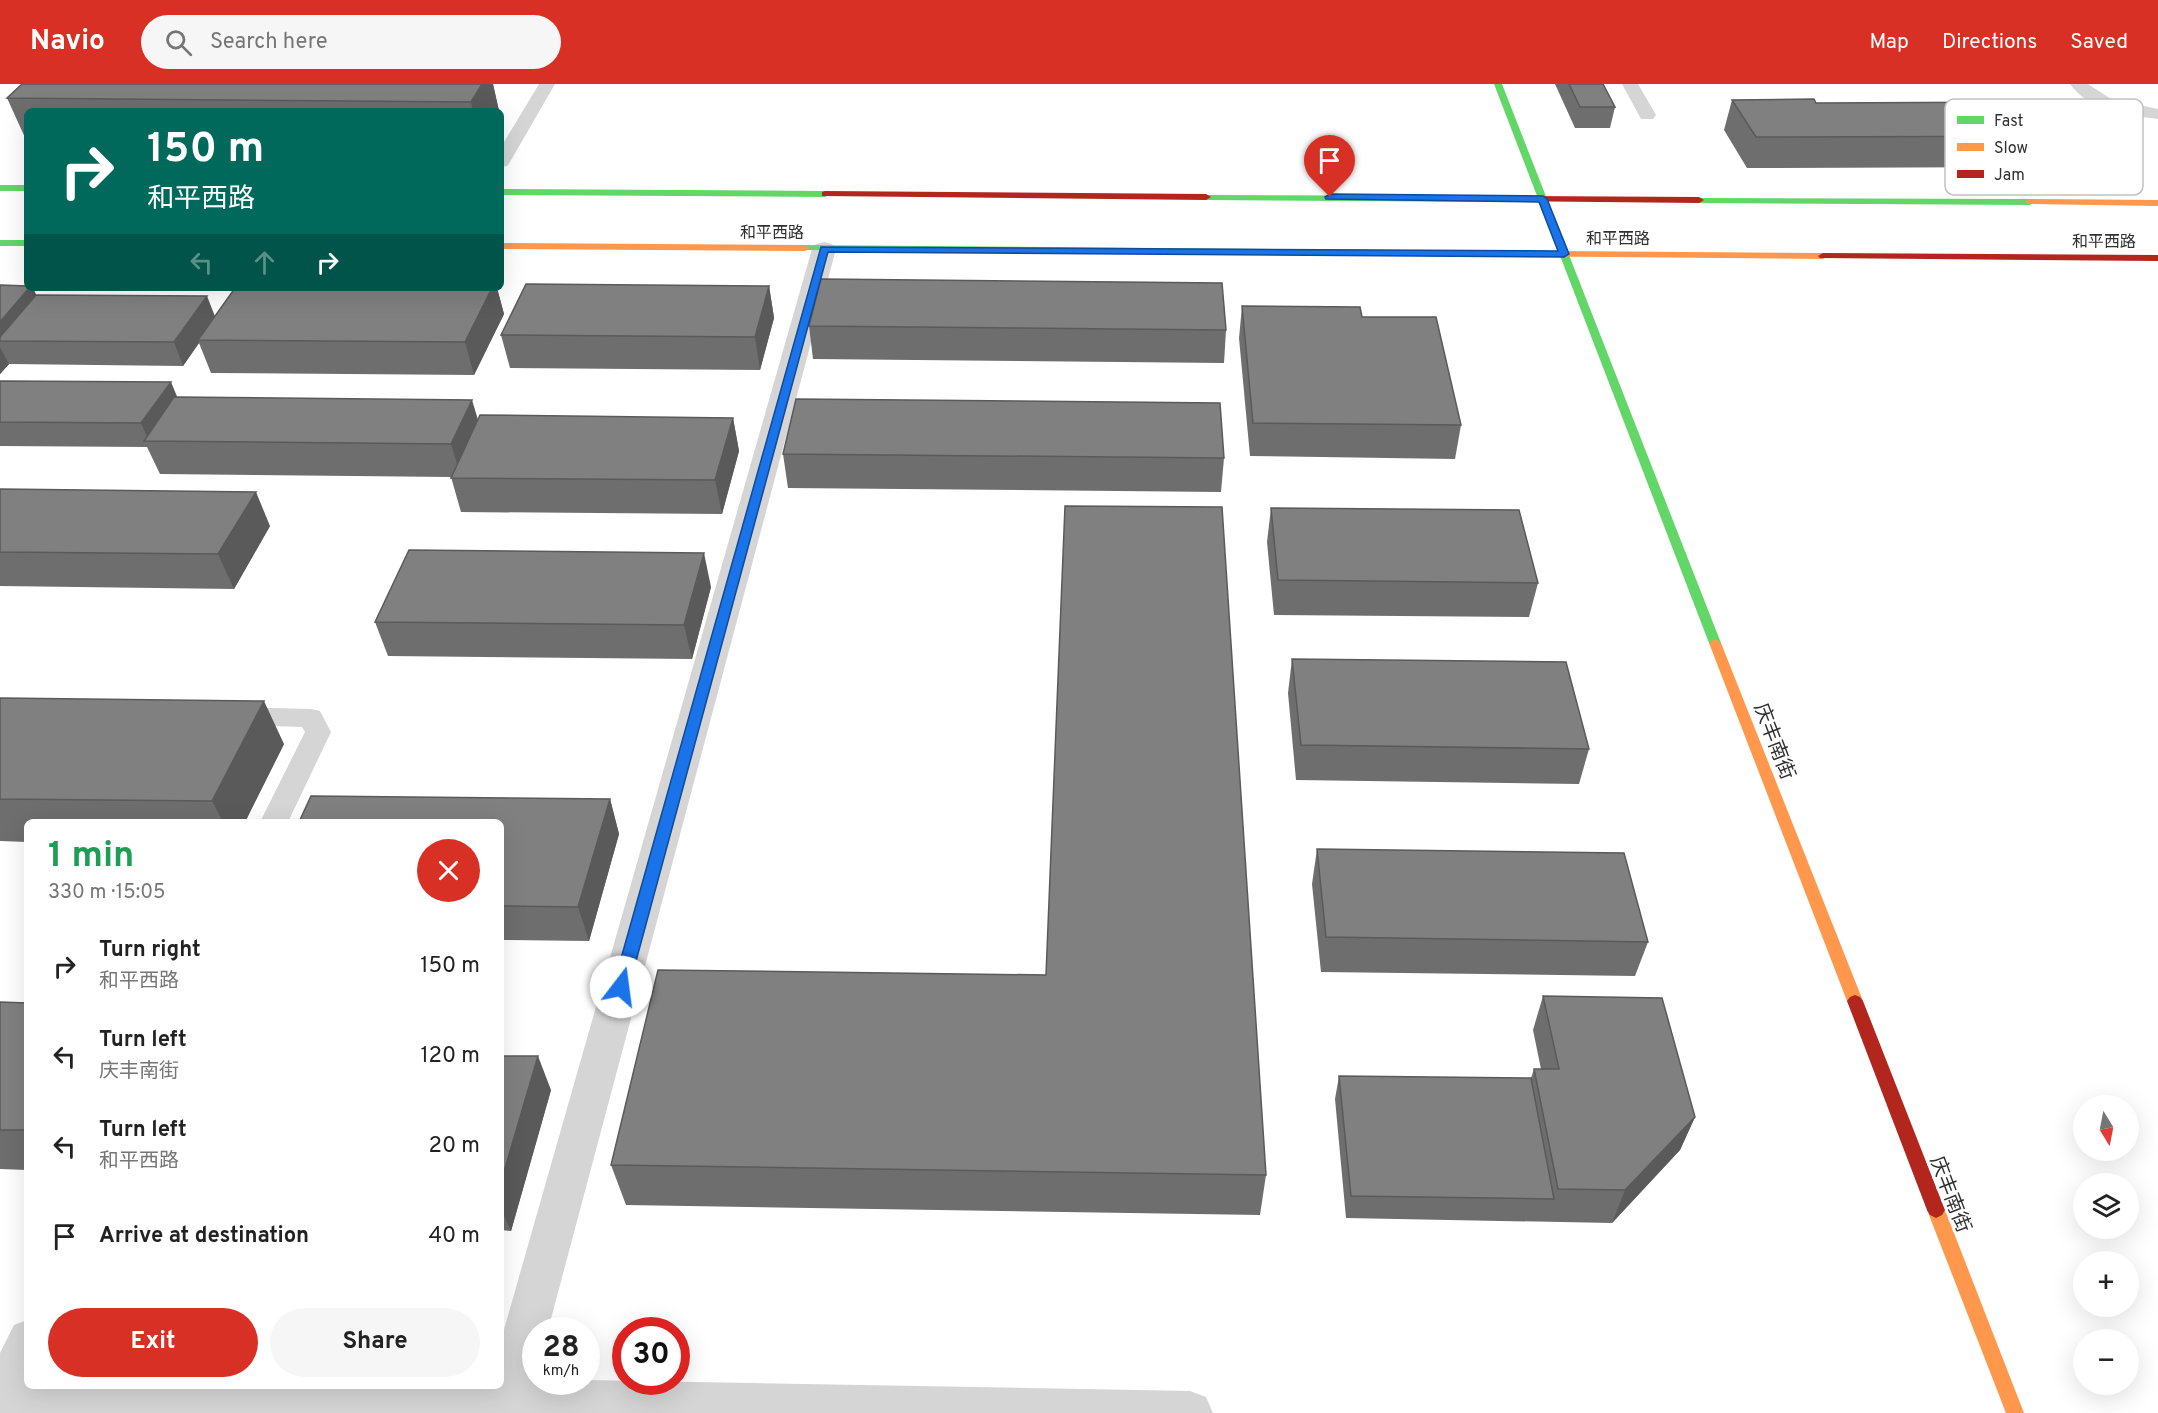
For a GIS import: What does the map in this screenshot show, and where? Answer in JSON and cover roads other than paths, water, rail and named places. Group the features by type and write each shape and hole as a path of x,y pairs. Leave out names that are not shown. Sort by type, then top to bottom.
{"main road":[{"name":"庆丰南街","path":"1498,84 2015,1413"},
{"path":"0,188 24,189"},
{"name":"和平西路","path":"504,192 2158,203"},
{"path":"0,243 24,243"},
{"name":"和平西路","path":"504,246 2158,258"}],"street":[{"path":"506,1402 824,249"},
{"path":"0,1392 269,1405 506,1402 1190,1413"}],"lane":[{"path":"504,157 547,84"},
{"path":"1630,84 1647,115"},
{"path":"2078,84 2087,94 2097,99"},
{"path":"2143,111 2158,114"},
{"path":"204,716 311,718 318,732 275,819"},
{"path":"0,1392 24,1342"}]}
